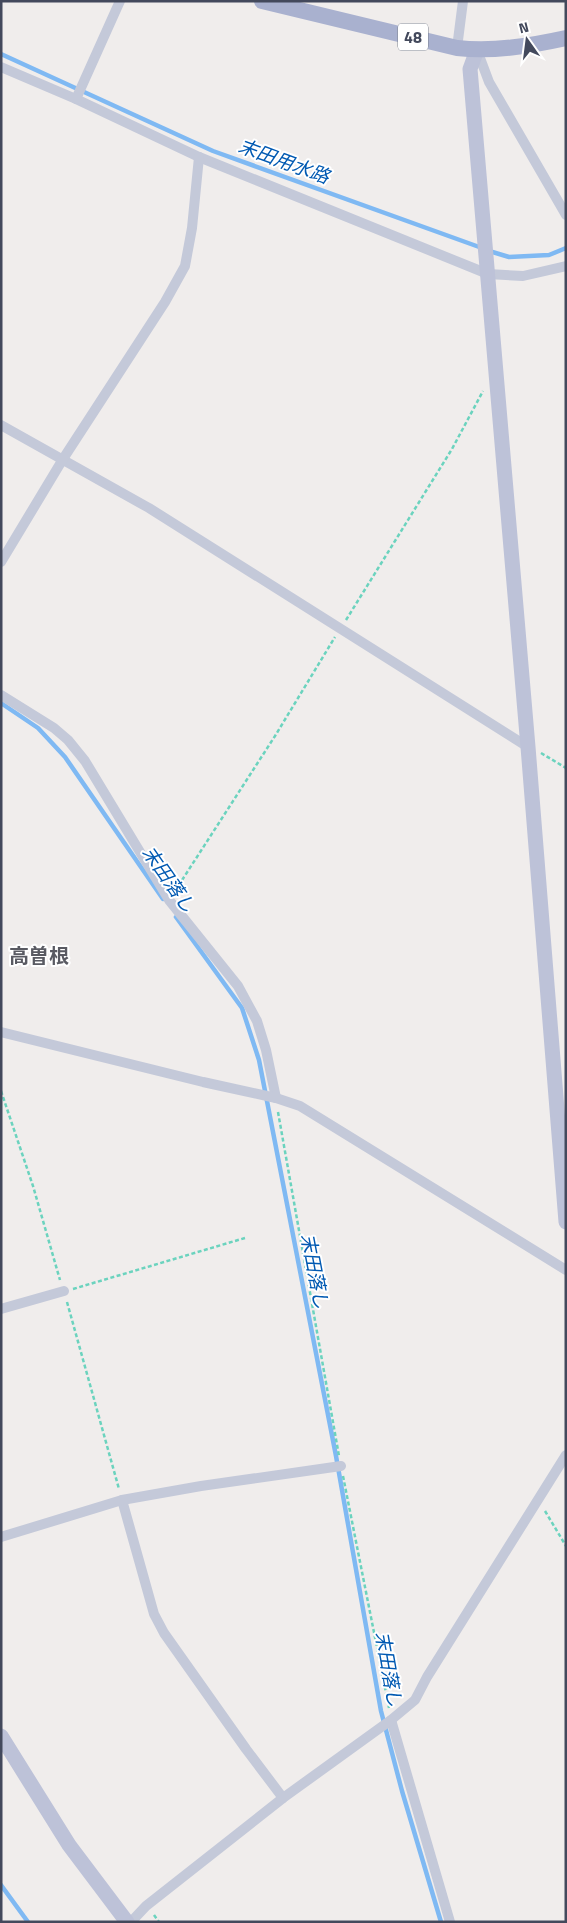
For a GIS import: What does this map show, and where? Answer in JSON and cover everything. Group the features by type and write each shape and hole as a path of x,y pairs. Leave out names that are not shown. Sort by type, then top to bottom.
{"main road":[{"name":"48","path":"262,1 457,48 477,50 503,49 566,38"}],"street":[{"path":"76,99 120,1"},
{"path":"457,48 463,1"},
{"path":"477,50 489,82 566,215"},
{"path":"477,50 470,69 488,274 494,370 528,747 566,1222"},
{"path":"1,67 76,99 199,157 488,274 523,276 566,266"},
{"path":"1,562 63,459 165,302 185,266 192,228 199,157"},
{"path":"1,425 149,508 528,747"},
{"path":"1,695 54,728 68,740 85,761 169,900 238,986 257,1021 266,1050 276,1098"},
{"path":"1,1032 276,1098 300,1106 566,1270"},
{"path":"1,1309 64,1291"},
{"path":"131,1922 146,1906 283,1798 391,1720 415,1700 566,1456"},
{"path":"1,1537 122,1500 200,1486 341,1466"},
{"path":"122,1500 154,1614 164,1633 246,1750 283,1798"},
{"path":"391,1720 450,1922"},
{"path":"1,1736 69,1845 126,1922"}],"path":[{"path":"169,900 248,777 452,449 494,370"},
{"path":"528,747 566,768"},
{"path":"276,1098 341,1466 391,1720"},
{"path":"64,1291 244,1238"},
{"path":"538,1499 566,1546"}],"waterway":[{"name":"末田用水路","path":"1,54 213,151 482,248"},
{"name":"末田用水路","path":"489,251 509,257 549,255 566,248"},
{"name":"末田落し","path":"1,703 38,728 65,757 163,899"},
{"name":"末田落し","path":"176,917 242,1008 259,1060 336,1456 381,1711 402,1791 441,1922"},
{"path":"1,1885 28,1922"}],"district":[{"name":"高曽根","path":"39,956"}]}
